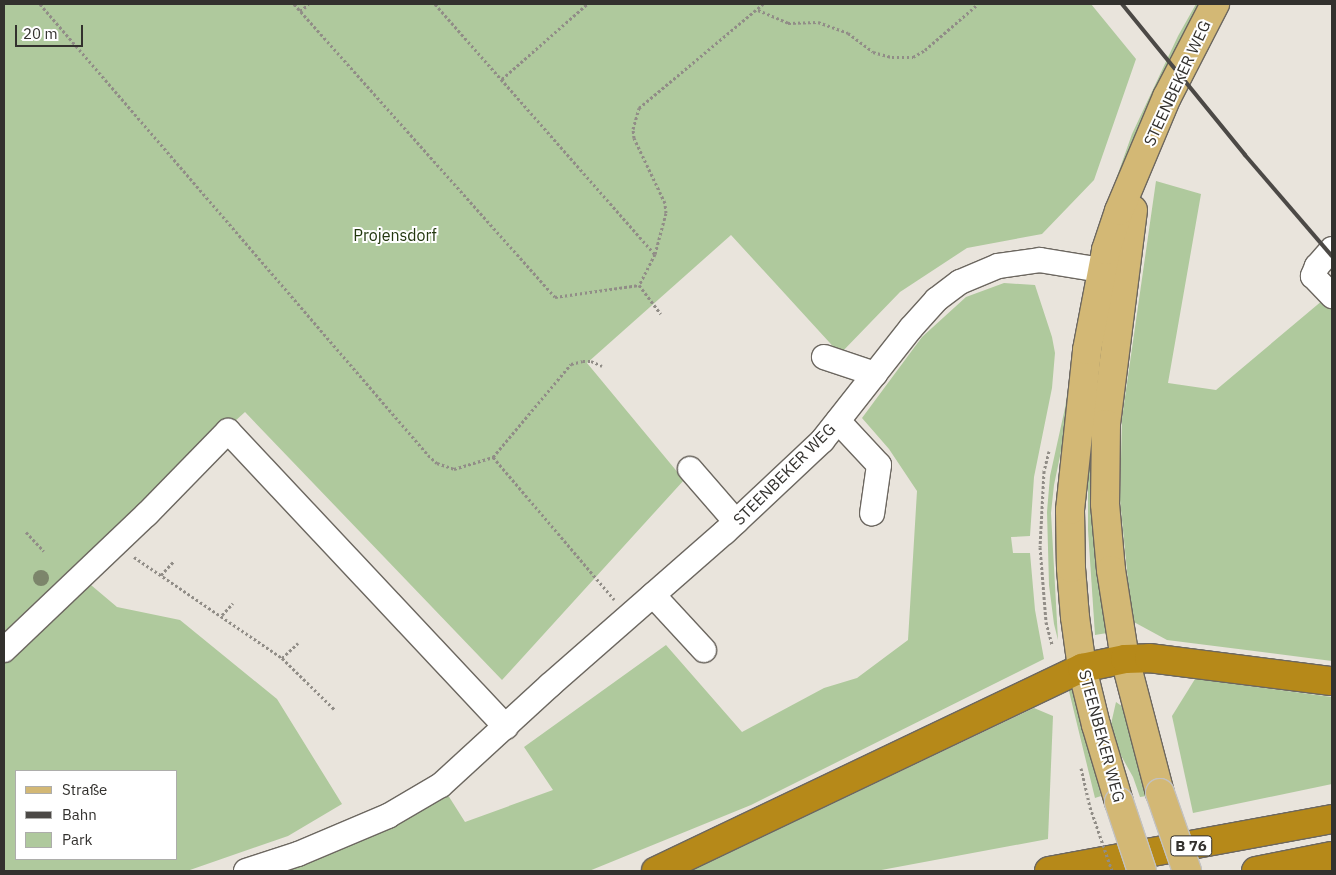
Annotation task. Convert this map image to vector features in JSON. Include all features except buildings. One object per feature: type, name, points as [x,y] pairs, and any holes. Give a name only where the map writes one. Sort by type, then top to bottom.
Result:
[{"type":"highway","points":[[656,871],[1082,668],[1125,659],[1163,660],[1332,681]]},
{"type":"highway","name":"B 76","points":[[1049,871],[1332,819]]},
{"type":"highway","points":[[1256,871],[1332,856]]},
{"type":"main road","name":"STEENBEKER WEG","points":[[1187,871],[1160,793],[1125,659],[1111,570],[1104,474],[1112,272],[1118,212],[1141,162],[1167,97],[1215,4]]},
{"type":"main road","name":"STEENBEKER WEG","points":[[1112,272],[1086,350],[1070,510],[1071,568],[1074,616],[1082,668],[1096,725],[1142,871]]},
{"type":"street","points":[[1330,250],[1317,266],[1313,276],[1332,296]]},
{"type":"street","name":"STEENBEKER WEG","points":[[246,871],[298,854],[388,816],[441,785],[550,685],[736,522],[822,441],[936,300],[960,282],[998,266],[1040,260],[1112,272]]},
{"type":"street","points":[[824,357],[875,374]]},
{"type":"street","points":[[838,421],[880,465],[872,514]]},
{"type":"street","points":[[4,650],[147,514],[228,431],[506,727]]},
{"type":"street","points":[[690,469],[736,522]]},
{"type":"street","points":[[653,595],[704,650]]},
{"type":"path","points":[[40,4],[436,463],[454,469],[493,457],[571,364],[591,361],[602,366]]},
{"type":"path","points":[[294,4],[555,297],[639,285]]},
{"type":"path","points":[[300,11],[309,4]]},
{"type":"path","points":[[435,4],[655,254]]},
{"type":"path","points":[[502,79],[587,4]]},
{"type":"path","points":[[639,285],[655,254],[666,214],[665,203],[634,138],[633,130],[639,108],[763,4]]},
{"type":"path","points":[[758,10],[788,22],[818,22],[848,33],[873,52],[892,57],[913,57],[925,50],[978,4]]},
{"type":"path","points":[[639,285],[661,314]]},
{"type":"path","points":[[493,457],[629,616]]},
{"type":"path","points":[[26,532],[44,551]]},
{"type":"path","points":[[114,544],[222,615],[282,658],[334,709]]},
{"type":"path","points":[[161,574],[173,562]]},
{"type":"path","points":[[222,615],[233,604]]},
{"type":"path","points":[[282,658],[298,642]]},
{"type":"path","points":[[1090,807],[1112,871]]},
{"type":"green space","name":"Projensdorf","points":[[4,4],[1091,4],[1136,59],[1094,180],[1042,234],[967,248],[900,292],[840,354],[731,235],[587,363],[684,480],[502,680],[245,412],[72,569],[117,607],[180,620],[277,699],[342,804],[288,836],[187,871],[4,871]]},
{"type":"green space","points":[[1196,4],[1201,4],[1160,83],[1109,199],[1132,134],[1178,36]]},
{"type":"green space","points":[[1156,181],[1201,194],[1168,383],[1216,390],[1323,300],[1332,308],[1332,661],[1167,640],[1132,621],[1120,500],[1122,418]]},
{"type":"green space","points":[[1004,283],[1035,285],[1052,337],[1055,353],[1052,388],[1034,477],[1030,536],[1011,537],[1013,553],[1030,553],[1035,610],[1044,659],[751,805],[589,871],[265,871],[446,792],[465,822],[553,790],[524,747],[666,645],[742,732],[824,688],[857,678],[908,640],[917,491],[889,449],[862,418],[922,337],[966,297]]},
{"type":"green space","points":[[1102,306],[1113,632],[1095,635],[1088,530],[1088,458]]},
{"type":"green space","points":[[1080,307],[1084,307],[1051,513],[1058,640],[1049,585],[1047,512],[1050,476],[1065,408]]},
{"type":"green space","points":[[1195,679],[1332,697],[1332,784],[1193,813],[1172,716]]},
{"type":"green space","points":[[1078,686],[1101,796],[1095,798],[1068,687]]},
{"type":"green space","points":[[1116,702],[1123,707],[1147,796],[1140,797],[1133,777],[1114,743],[1111,724]]},
{"type":"green space","points":[[1034,708],[1053,716],[1048,839],[876,871],[690,871]]},
{"type":"railway","points":[[1122,4],[1245,155],[1332,256]]}]
